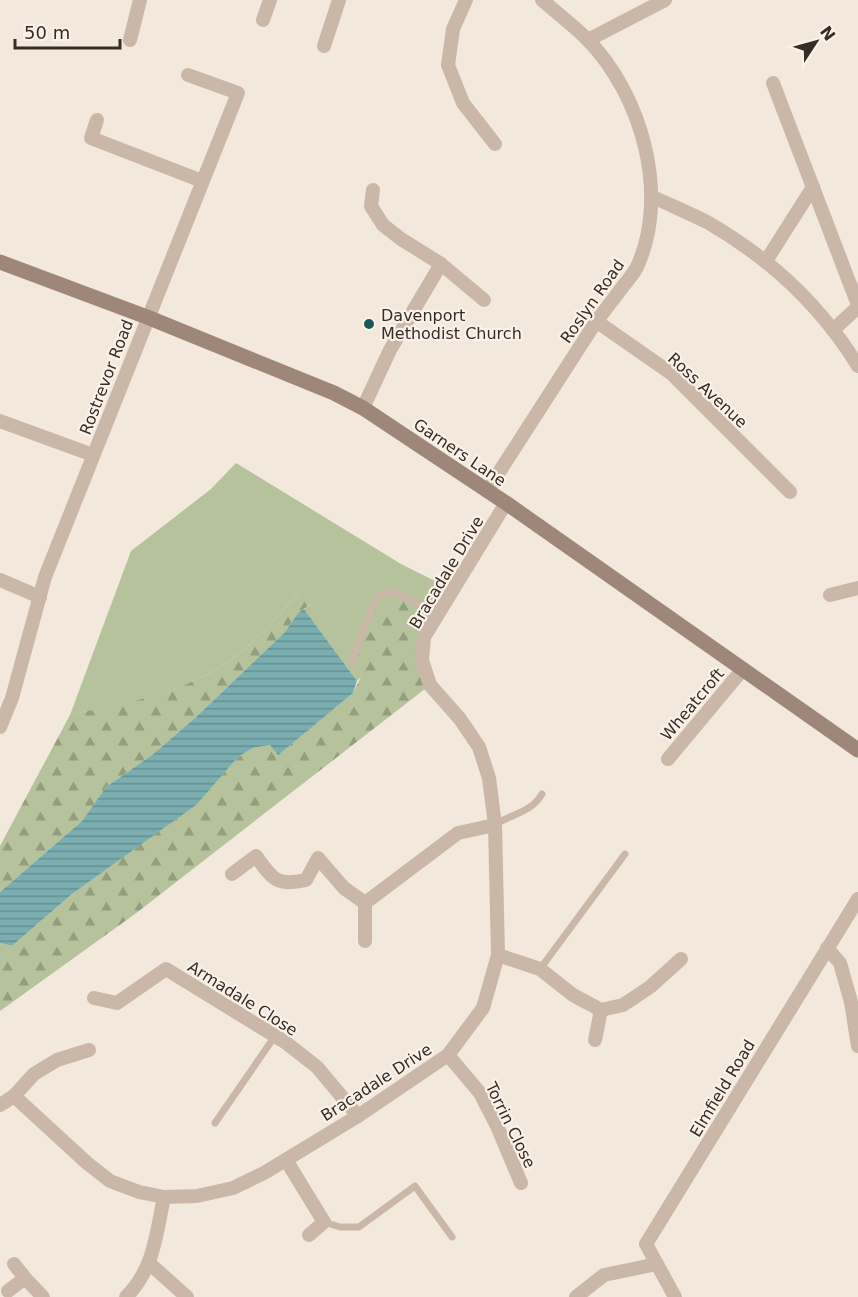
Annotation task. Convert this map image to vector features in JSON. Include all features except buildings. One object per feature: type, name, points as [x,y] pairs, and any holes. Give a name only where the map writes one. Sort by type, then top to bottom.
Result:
[{"type":"street","points":[[130,40],[140,0]]},
{"type":"street","points":[[263,20],[270,0]]},
{"type":"street","points":[[324,46],[339,0]]},
{"type":"street","points":[[466,0],[453,29],[448,65],[463,103],[495,144]]},
{"type":"street","name":"Roslyn Road","points":[[487,491],[596,321],[636,269],[649,233],[652,197],[645,143],[629,103],[612,70],[588,40],[542,0]]},
{"type":"street","points":[[588,40],[664,0]]},
{"type":"street","name":"Rostrevor Road","points":[[0,727],[12,698],[45,577],[238,93],[188,75]]},
{"type":"street","points":[[773,83],[858,306],[833,330]]},
{"type":"street","points":[[97,120],[88,145],[202,181]]},
{"type":"street","points":[[766,261],[813,187]]},
{"type":"street","points":[[373,190],[371,206],[383,225],[441,264],[484,300]]},
{"type":"street","points":[[652,197],[706,222],[766,261],[806,299],[833,330],[858,366]]},
{"type":"street","name":"Garners Lane","points":[[0,262],[147,317],[334,393],[363,408],[506,503],[858,750]]},
{"type":"street","points":[[363,408],[390,350],[441,264]]},
{"type":"street","name":"Ross Avenue","points":[[596,321],[672,374],[790,492]]},
{"type":"street","points":[[0,421],[93,455]]},
{"type":"street","name":"Bracadale Drive","points":[[14,1096],[110,1181],[138,1192],[164,1197],[197,1196],[233,1188],[264,1173],[358,1116],[448,1055],[483,1008],[498,955],[495,825],[489,778],[479,747],[460,719],[430,685],[422,660],[423,637],[506,503]]},
{"type":"street","points":[[0,580],[40,597]]},
{"type":"street","points":[[830,595],[858,588]]},
{"type":"street","name":"Wheatcroft","points":[[668,759],[743,669]]},
{"type":"street","points":[[365,903],[458,833],[495,825]]},
{"type":"street","points":[[232,874],[256,856],[271,877],[288,884],[306,880],[318,858],[344,888],[365,903]]},
{"type":"street","name":"Elmfield Road","points":[[675,1297],[646,1244],[858,899]]},
{"type":"street","points":[[365,903],[365,941]]},
{"type":"street","points":[[827,948],[840,963],[851,1002],[858,1046]]},
{"type":"street","points":[[498,955],[540,969],[573,995],[601,1010],[623,1005],[650,987],[681,959]]},
{"type":"street","name":"Armadale Close","points":[[94,998],[117,1003],[166,969],[274,1036],[317,1067],[358,1116]]},
{"type":"street","points":[[595,1040],[601,1010]]},
{"type":"street","points":[[0,1105],[14,1096],[34,1074],[57,1060],[90,1050]]},
{"type":"street","name":"Torrin Close","points":[[448,1055],[480,1093],[521,1183]]},
{"type":"street","points":[[286,1160],[324,1222],[309,1235]]},
{"type":"street","points":[[126,1297],[138,1286],[150,1264],[164,1197]]},
{"type":"street","points":[[14,1264],[43,1297]]},
{"type":"street","points":[[150,1264],[187,1297]]},
{"type":"street","points":[[576,1297],[604,1275],[657,1264]]},
{"type":"street","points":[[8,1291],[25,1278]]},
{"type":"lane","points":[[352,661],[375,600],[384,592],[397,593],[437,615]]},
{"type":"lane","points":[[495,825],[503,819],[521,813],[536,803],[542,794]]},
{"type":"lane","points":[[540,969],[625,854]]},
{"type":"lane","points":[[215,1123],[274,1036]]},
{"type":"lane","points":[[324,1222],[340,1227],[358,1227],[415,1186],[452,1237]]},
{"type":"green space","points":[[236,463],[401,564],[445,586],[429,611],[357,681],[304,609],[311,604],[298,593],[235,657],[210,673],[159,694],[70,715],[131,551],[211,489]]},
{"type":"green space","points":[[388,591],[437,615],[423,637],[430,685],[135,914],[0,1011],[0,943],[12,946],[72,894],[195,805],[238,757],[253,748],[270,745],[278,754],[353,693],[362,675],[352,661],[377,596]]},
{"type":"green space","points":[[298,593],[309,599],[311,604],[298,613],[285,632],[196,717],[152,755],[106,787],[82,821],[0,892],[0,846],[70,715],[159,694],[210,673],[246,647]]},
{"type":"water","points":[[304,609],[357,681],[353,693],[278,755],[270,745],[253,748],[238,757],[196,805],[72,894],[12,946],[0,943],[0,892],[82,821],[106,787],[152,755],[196,717],[285,632],[298,613]]},
{"type":"place","name":"Davenport Methodist Church","points":[[369,324]]}]
